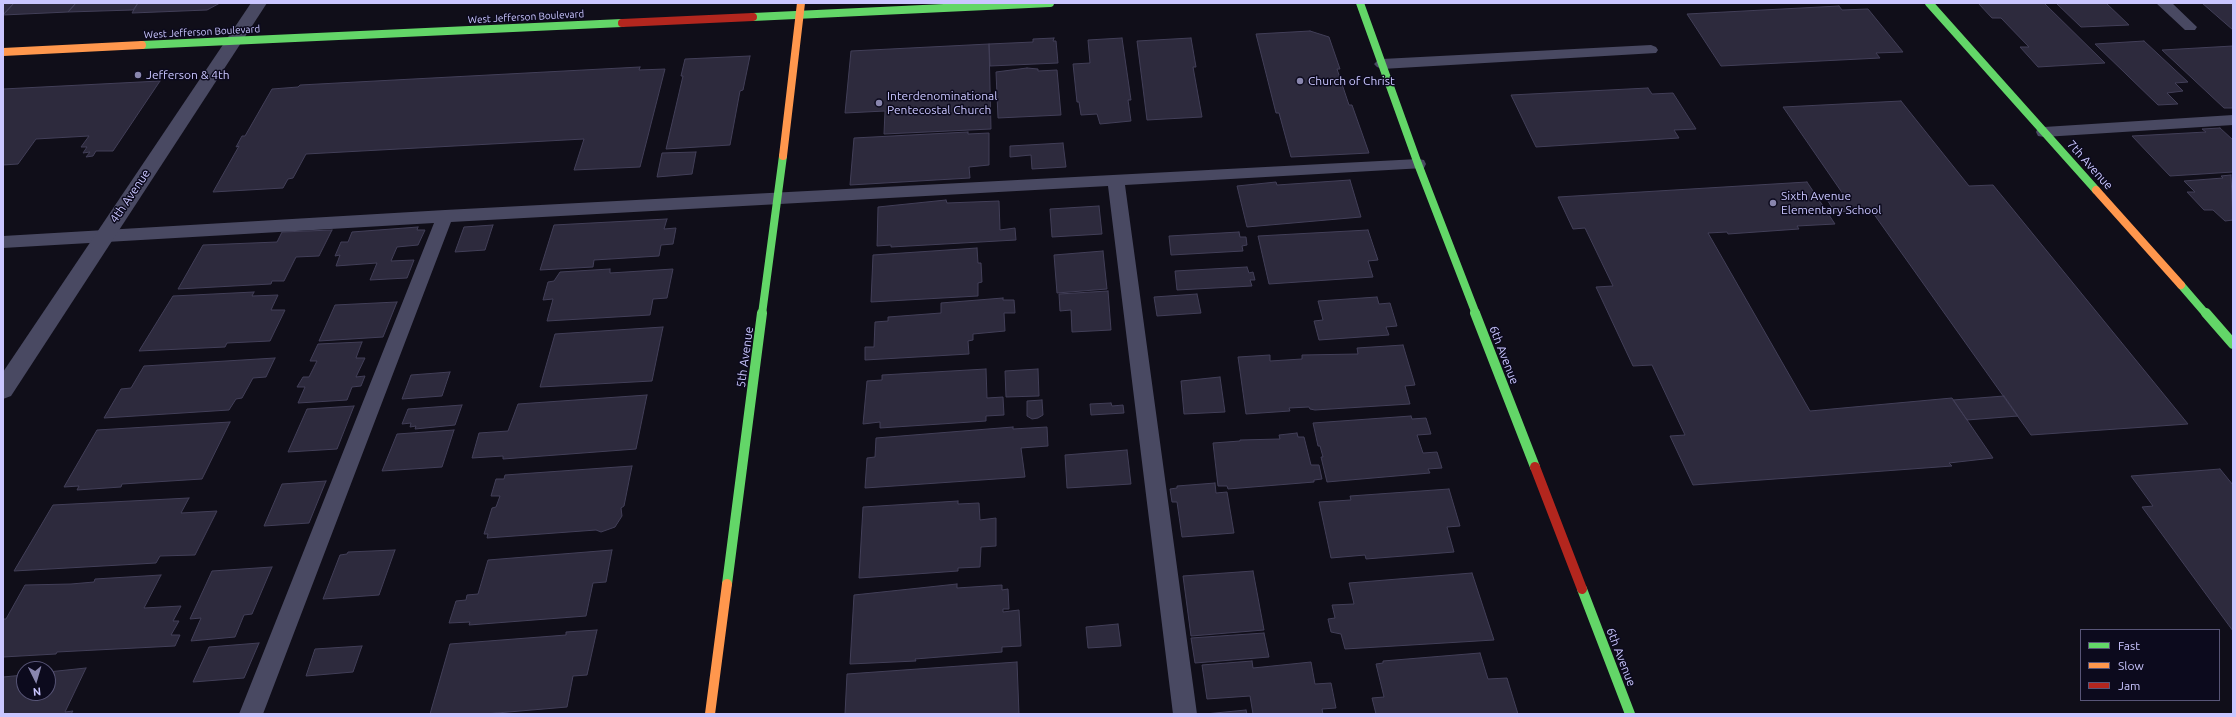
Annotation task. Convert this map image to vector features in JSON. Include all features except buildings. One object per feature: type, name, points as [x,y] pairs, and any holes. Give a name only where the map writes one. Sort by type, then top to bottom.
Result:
[{"type":"street","name":"4th Avenue","points":[[3,390],[102,237],[259,3]]},
{"type":"street","name":"5th Avenue","points":[[710,714],[778,198],[801,3]]},
{"type":"street","name":"West Jefferson Boulevard","points":[[3,52],[1050,3]]},
{"type":"street","name":"6th Avenue","points":[[1360,3],[1418,164],[1630,714]]},
{"type":"street","name":"7th Avenue","points":[[1929,3],[2233,344]]},
{"type":"lane","points":[[2163,3],[2190,27]]},
{"type":"lane","points":[[1382,64],[1651,50]]},
{"type":"lane","points":[[2044,132],[2233,120]]},
{"type":"lane","points":[[3,242],[445,216],[1418,164]]},
{"type":"lane","points":[[1116,180],[1185,714]]},
{"type":"lane","points":[[251,714],[445,216]]},
{"type":"traffic: fast","points":[[753,17],[1050,3]]},
{"type":"traffic: fast","points":[[1360,3],[1418,164],[1535,467]]},
{"type":"traffic: fast","points":[[1929,3],[2096,190]]},
{"type":"traffic: fast","points":[[142,45],[622,23]]},
{"type":"traffic: fast","points":[[727,584],[783,156]]},
{"type":"traffic: fast","points":[[2181,285],[2233,344]]},
{"type":"traffic: fast","points":[[1582,589],[1630,714]]},
{"type":"traffic: slow","points":[[783,156],[801,3]]},
{"type":"traffic: slow","points":[[3,52],[142,45]]},
{"type":"traffic: slow","points":[[2096,190],[2181,285]]},
{"type":"traffic: slow","points":[[710,714],[727,584]]},
{"type":"traffic: jam","points":[[622,23],[753,17]]},
{"type":"traffic: jam","points":[[1535,467],[1582,589]]},
{"type":"place","name":"Jefferson & 4th","points":[[138,75]]},
{"type":"place","name":"Church of Christ","points":[[1300,81]]},
{"type":"place","name":"Interdenominational Pentecostal Church","points":[[879,103]]},
{"type":"place","name":"Sixth Avenue Elementary School","points":[[1773,203]]}]
